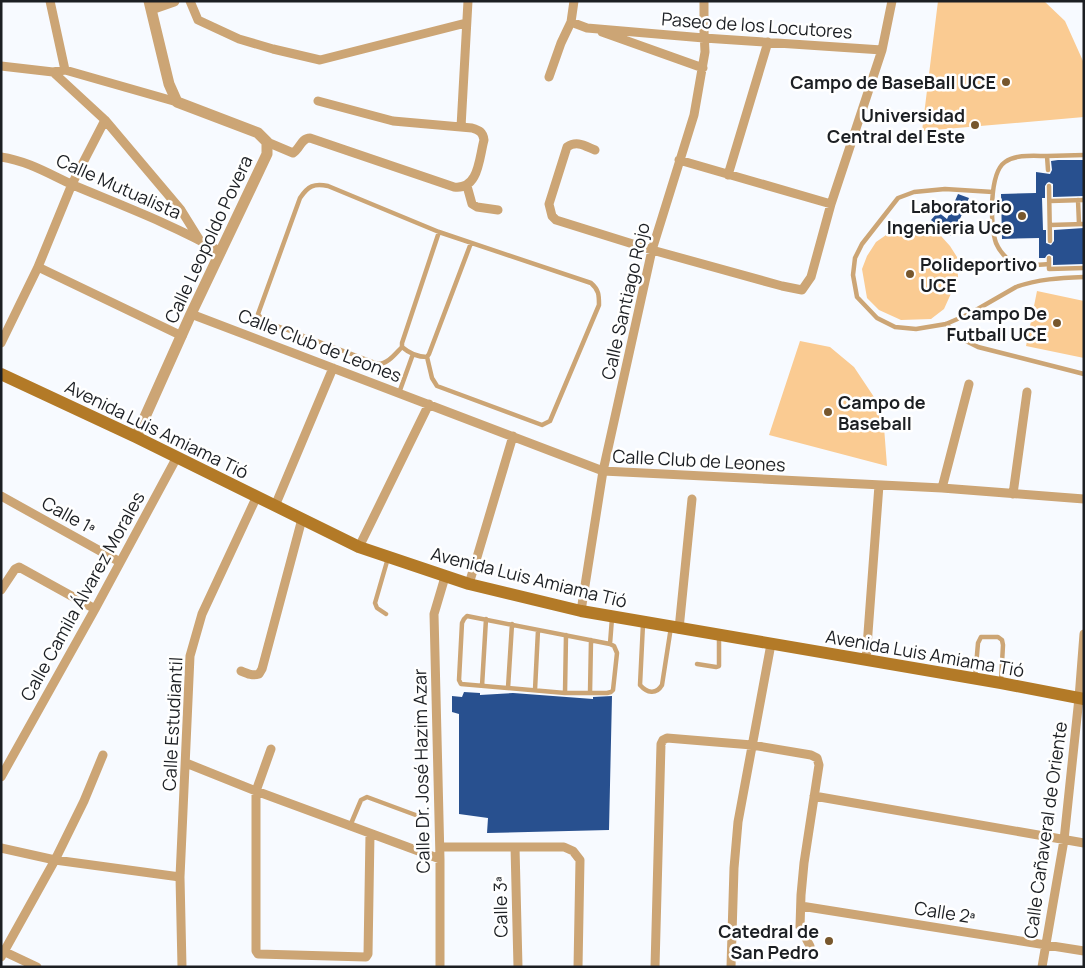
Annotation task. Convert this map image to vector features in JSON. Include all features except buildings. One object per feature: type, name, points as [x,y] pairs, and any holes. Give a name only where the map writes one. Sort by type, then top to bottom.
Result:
[{"type":"main road","name":"Avenida Luis Amiama Tió","points":[[1,374],[136,437],[359,547],[469,584],[612,617],[1001,683],[1081,699]]},
{"type":"street","points":[[1,66],[53,72],[65,70],[50,1]]},
{"type":"street","points":[[174,1],[150,5],[169,84],[177,102]]},
{"type":"street","points":[[190,1],[198,20],[239,39],[320,60],[466,23]]},
{"type":"street","points":[[461,127],[468,1]]},
{"type":"street","points":[[549,77],[571,22],[574,1]]},
{"type":"street","name":"Calle Santiago Rojo","points":[[581,611],[603,471],[652,250],[694,115],[705,52],[704,1]]},
{"type":"street","points":[[596,150],[578,143],[567,147],[549,204],[552,216],[556,220],[652,250],[802,290],[811,277],[831,204],[882,50],[892,1]]},
{"type":"street","name":"Paseo de los Locutores","points":[[571,22],[588,28],[882,50]]},
{"type":"street","points":[[588,28],[703,68]]},
{"type":"street","points":[[728,175],[768,42]]},
{"type":"street","name":"Calle Leopoldo Povera","points":[[65,70],[177,102],[258,133],[267,142],[267,154],[136,437]]},
{"type":"street","points":[[53,72],[105,120],[181,210],[200,240]]},
{"type":"street","points":[[267,142],[293,153],[296,152],[304,140],[310,138],[454,187],[462,188],[467,186],[474,178],[484,136],[478,130],[393,121],[318,100]]},
{"type":"street","points":[[1,343],[38,268],[72,184],[105,120]]},
{"type":"street","name":"Calle Mutualista","points":[[1,157],[31,164],[72,184],[145,214],[221,252]]},
{"type":"street","points":[[679,160],[831,204]]},
{"type":"street","points":[[467,186],[472,204],[477,207],[498,210]]},
{"type":"street","points":[[38,268],[182,336]]},
{"type":"street","name":"Calle Club de Leones","points":[[192,314],[603,471],[942,488],[1084,499]]},
{"type":"street","points":[[276,506],[333,368]]},
{"type":"street","points":[[942,488],[969,384]]},
{"type":"street","points":[[1013,494],[1027,392]]},
{"type":"street","points":[[359,547],[429,404]]},
{"type":"street","points":[[469,584],[513,436]]},
{"type":"street","name":"Calle Camila Álvarez Morales","points":[[1,776],[95,609],[177,457]]},
{"type":"street","points":[[866,660],[879,485]]},
{"type":"street","name":"Calle 1ª","points":[[1,496],[120,562]]},
{"type":"street","name":"Calle Estudiantil","points":[[182,967],[180,876],[190,656],[202,614],[257,496]]},
{"type":"street","points":[[675,628],[692,499]]},
{"type":"street","points":[[241,672],[253,676],[259,674],[262,669],[302,519]]},
{"type":"street","points":[[1,590],[15,568],[19,567],[95,609]]},
{"type":"street","name":"Calle Dr. José Hazim Azar","points":[[440,967],[440,847],[434,614],[445,576]]},
{"type":"street","points":[[1081,699],[1084,634]]},
{"type":"street","points":[[731,967],[734,868],[738,822],[772,644]]},
{"type":"street","name":"Calle Cañaveral de Oriente","points":[[1042,967],[1064,840],[1081,699]]},
{"type":"street","points":[[655,967],[661,743],[668,738],[752,745],[811,755],[817,758],[820,765],[804,863],[800,927],[810,946]]},
{"type":"street","points":[[271,748],[256,791],[256,951],[259,954],[367,956],[370,834]]},
{"type":"street","points":[[37,967],[2,953],[55,860],[104,755]]},
{"type":"street","points":[[186,763],[440,859]]},
{"type":"street","points":[[814,796],[1084,843]]},
{"type":"street","points":[[440,847],[564,847],[573,851],[580,860],[578,967]]},
{"type":"street","name":"Calle 3ª","points":[[515,847],[518,967]]},
{"type":"street","points":[[1,848],[55,860],[180,876]]},
{"type":"street","name":"Calle 2ª","points":[[801,906],[1084,951]]},
{"type":"lane","points":[[1049,264],[1021,265],[1010,260],[997,245],[994,235],[993,192],[998,170],[1005,161],[1015,157],[1084,155]]},
{"type":"lane","points":[[1046,156],[1048,170]]},
{"type":"lane","points":[[439,232],[402,347],[383,364],[378,364],[269,323],[258,314],[258,309],[300,198],[305,190],[318,184],[328,186],[439,232],[591,283],[597,288],[599,305],[550,421],[546,425],[542,426],[445,390],[437,386],[432,378],[427,357],[471,243]]},
{"type":"lane","points":[[1049,186],[1050,241]]},
{"type":"lane","points":[[993,192],[945,189],[914,192],[898,198],[862,244],[855,258],[853,275],[857,297],[877,318],[895,327],[916,329],[946,324],[969,314],[1016,287],[1036,280],[1084,277]]},
{"type":"lane","points":[[1050,201],[1081,200],[1081,224],[1050,225]]},
{"type":"lane","points":[[1049,258],[1049,269],[1084,268]]},
{"type":"lane","points":[[946,324],[964,340],[978,347],[1084,374]]},
{"type":"lane","points":[[402,347],[413,354],[427,357]]},
{"type":"lane","points":[[399,393],[413,354]]},
{"type":"lane","points":[[386,614],[377,608],[375,603],[388,557]]},
{"type":"lane","points":[[467,616],[610,644],[616,649],[617,653],[614,686],[611,692],[565,693],[464,685],[460,682],[462,623],[467,616]]},
{"type":"lane","points":[[610,644],[612,617]]},
{"type":"lane","points":[[482,686],[486,619]]},
{"type":"lane","points":[[643,622],[640,685],[645,690],[653,692],[659,690],[662,685],[675,628]]},
{"type":"lane","points":[[508,688],[512,624]]},
{"type":"lane","points":[[535,690],[538,630]]},
{"type":"lane","points":[[565,693],[566,635]]},
{"type":"lane","points":[[697,664],[719,666],[719,635]]},
{"type":"lane","points":[[975,680],[978,643],[981,638],[998,637],[1002,640],[1003,645],[1001,683]]},
{"type":"lane","points":[[590,693],[591,640]]},
{"type":"lane","points":[[350,826],[362,800],[367,797],[421,817]]},
{"type":"shaded area","name":"Campo de BaseBall UCE","points":[[938,1],[1044,1],[1065,21],[1083,61],[1084,117],[922,131]]},
{"type":"shaded area","name":"Polideportivo UCE","points":[[904,226],[925,229],[941,236],[957,257],[958,278],[944,309],[931,319],[901,320],[879,310],[867,298],[862,269],[867,256],[876,242]]},
{"type":"shaded area","name":"Campo De Futball UCE","points":[[1037,291],[1084,301],[1084,358],[1026,346]]},
{"type":"shaded area","name":"Campo de Baseball","points":[[800,341],[830,347],[854,367],[874,397],[884,427],[887,466],[769,435]]},
{"type":"place","name":"Campo de BaseBall UCE","points":[[1006,82]]},
{"type":"place","name":"Universidad Central del Este","points":[[975,125]]},
{"type":"place","name":"Laboratorio Ingenieria Uce","points":[[1022,216]]},
{"type":"place","name":"Polideportivo UCE","points":[[910,274]]},
{"type":"place","name":"Campo De Futball UCE","points":[[1057,323]]},
{"type":"place","name":"Campo de Baseball","points":[[828,412]]},
{"type":"place","name":"Catedral de San Pedro","points":[[829,941]]}]
